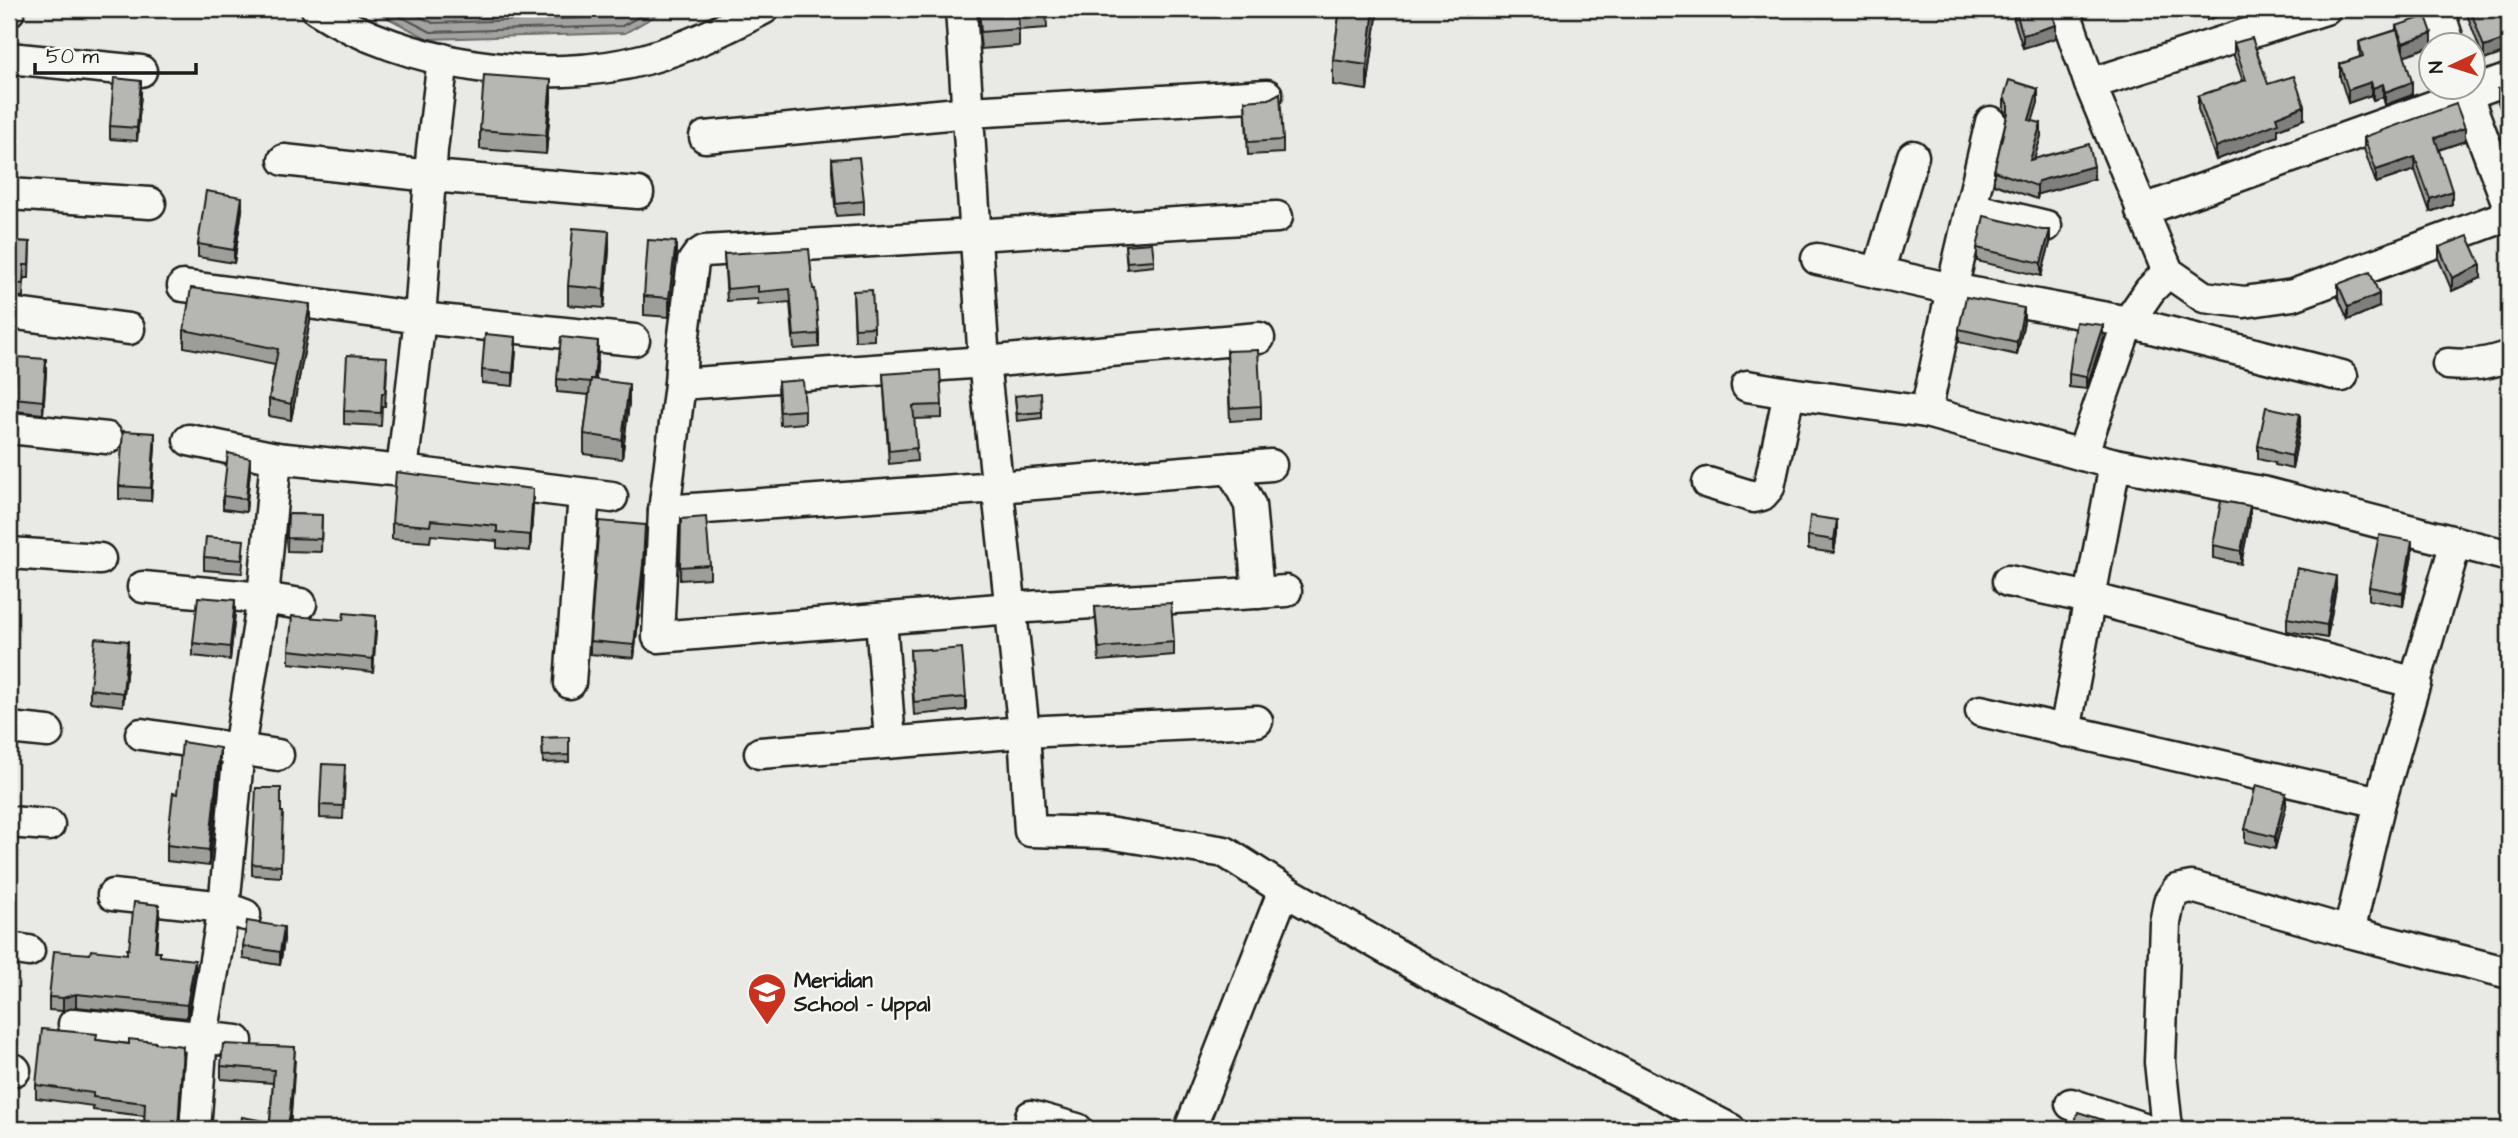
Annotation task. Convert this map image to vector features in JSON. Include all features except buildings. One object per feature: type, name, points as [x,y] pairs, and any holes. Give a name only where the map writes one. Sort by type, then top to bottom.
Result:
[{"type":"street","points":[[317,9],[388,44],[443,59],[512,70],[572,71],[645,59],[713,35],[763,9]]},
{"type":"street","points":[[961,9],[984,362],[1024,732],[1030,831],[1108,833],[1225,852],[1283,890],[1448,984],[1730,1129]]},
{"type":"street","points":[[2064,9],[2090,84],[2168,272],[2204,297],[2244,302],[2293,295],[2509,215]]},
{"type":"street","points":[[2090,84],[2325,9]]},
{"type":"street","points":[[2438,9],[2445,32]]},
{"type":"street","points":[[9,58],[141,71]]},
{"type":"street","points":[[402,471],[420,318],[443,59]]},
{"type":"street","points":[[2486,85],[2509,79]]},
{"type":"street","points":[[705,137],[969,112],[1267,95]]},
{"type":"street","points":[[2141,211],[2435,102]]},
{"type":"street","points":[[2469,102],[2509,207]]},
{"type":"street","points":[[1926,412],[1991,122]]},
{"type":"street","points":[[1878,273],[1913,156]]},
{"type":"street","points":[[284,160],[431,176],[638,193]]},
{"type":"street","points":[[9,194],[150,202]]},
{"type":"street","points":[[1971,208],[2046,226]]},
{"type":"street","points":[[1231,468],[1250,505],[1272,592],[1011,608],[658,636],[664,510],[693,262],[698,255],[704,251],[1277,217]]},
{"type":"street","points":[[1817,259],[1952,289],[2128,322],[2342,376]]},
{"type":"street","points":[[2081,456],[2128,322],[2150,290],[2168,272]]},
{"type":"street","points":[[183,286],[420,318],[634,340]]},
{"type":"street","points":[[9,313],[129,329]]},
{"type":"street","points":[[680,384],[984,362],[1259,338]]},
{"type":"street","points":[[2448,364],[2469,366],[2490,363],[2509,356]]},
{"type":"street","points":[[1747,386],[1926,412],[2081,456],[2266,493],[2509,556]]},
{"type":"street","points":[[1708,483],[1754,497],[1762,495],[1769,487],[1789,393]]},
{"type":"street","points":[[9,428],[107,438]]},
{"type":"street","points":[[189,440],[276,458],[598,495],[570,683]]},
{"type":"street","points":[[195,1129],[202,1036],[234,911],[239,749],[263,598],[276,458]]},
{"type":"street","points":[[2065,731],[2115,464]]},
{"type":"street","points":[[664,510],[1271,465]]},
{"type":"street","points":[[2349,932],[2380,802],[2456,542]]},
{"type":"street","points":[[9,553],[100,559]]},
{"type":"street","points":[[2008,581],[2090,598],[2416,683]]},
{"type":"street","points":[[144,587],[301,604]]},
{"type":"street","points":[[881,619],[890,742]]},
{"type":"street","points":[[1981,711],[2380,802]]},
{"type":"street","points":[[760,752],[1024,732],[1257,721]]},
{"type":"street","points":[[9,729],[48,733]]},
{"type":"street","points":[[141,734],[278,755]]},
{"type":"street","points":[[9,822],[49,825]]},
{"type":"street","points":[[2167,1129],[2160,1062],[2165,923],[2169,902],[2178,890],[2192,887],[2349,932],[2509,973]]},
{"type":"street","points":[[1190,1129],[1283,890]]},
{"type":"street","points":[[113,895],[234,911]]},
{"type":"street","points":[[74,1024],[237,1041]]},
{"type":"street","points":[[2071,1104],[2146,1129]]},
{"type":"street","points":[[1031,1116],[1077,1129]]},
{"type":"water","points":[[371,9],[667,9],[625,33],[428,39]]},
{"type":"place","name":"Meridian School - Uppal","points":[[767,1026]]}]
